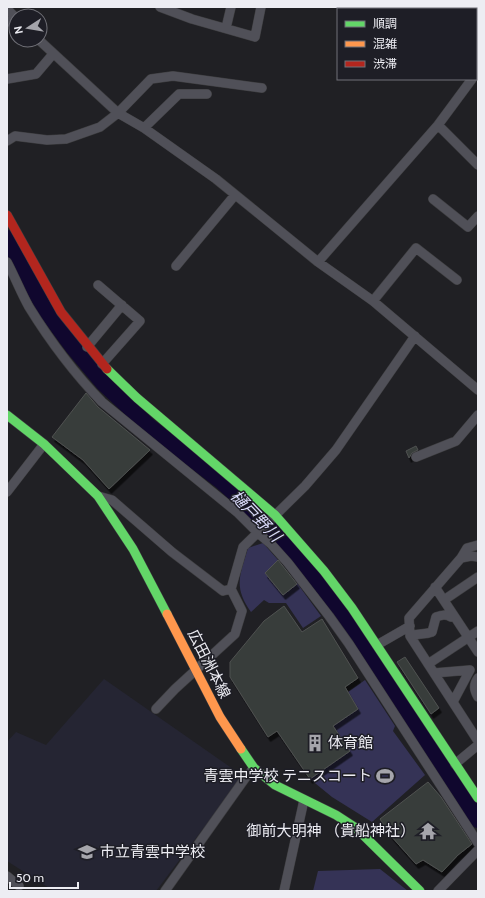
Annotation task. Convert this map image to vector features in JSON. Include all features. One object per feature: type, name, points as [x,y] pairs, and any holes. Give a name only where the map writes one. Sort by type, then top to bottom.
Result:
[{"type":"street","points":[[160,7],[192,19],[255,37],[261,7]]},
{"type":"street","points":[[226,28],[231,7]]},
{"type":"street","points":[[47,48],[118,113],[144,128],[216,179],[318,262],[373,301],[478,390]]},
{"type":"street","points":[[7,79],[36,74],[53,54]]},
{"type":"street","points":[[7,141],[15,136],[47,140],[66,138],[100,127],[118,113],[151,79],[173,76],[262,88]]},
{"type":"street","points":[[318,262],[438,125],[471,80]]},
{"type":"street","points":[[144,128],[179,94],[207,94]]},
{"type":"street","points":[[438,125],[478,165]]},
{"type":"street","points":[[176,266],[235,195]]},
{"type":"street","points":[[433,199],[468,227],[478,216]]},
{"type":"street","points":[[7,215],[61,312],[87,347],[102,364],[137,398],[250,492],[275,515],[302,544],[332,581],[377,645],[478,798]]},
{"type":"street","points":[[373,301],[416,248],[457,280]]},
{"type":"street","points":[[7,262],[28,305],[62,356],[82,382],[102,402],[139,434],[238,513],[271,544],[288,563],[349,644],[478,843]]},
{"type":"street","points":[[98,285],[140,321],[102,364]]},
{"type":"street","points":[[87,347],[122,305]]},
{"type":"street","points":[[156,709],[196,669],[235,634],[242,611],[231,589],[243,547],[305,486],[336,450],[415,336]]},
{"type":"street","name":"広田洲本線","points":[[7,415],[44,444],[98,496],[133,549],[220,717],[254,768],[275,785],[336,815],[356,828],[420,891]]},
{"type":"street","points":[[416,457],[456,442],[478,415]]},
{"type":"street","points":[[7,492],[44,444]]},
{"type":"street","points":[[98,496],[112,500],[172,552],[223,591],[231,589]]},
{"type":"street","points":[[477,736],[410,636],[409,618],[461,558],[467,548],[478,544]]},
{"type":"street","points":[[461,558],[472,556],[478,557]]},
{"type":"street","points":[[444,600],[478,577]]},
{"type":"street","points":[[435,587],[478,652]]},
{"type":"street","points":[[410,636],[417,633],[427,634],[432,632],[436,617],[442,615],[451,617],[454,616]]},
{"type":"street","points":[[377,645],[410,626]]},
{"type":"street","points":[[428,664],[478,631]]},
{"type":"street","points":[[434,673],[470,670],[453,702]]},
{"type":"street","points":[[478,678],[474,684],[474,690],[478,697]]},
{"type":"street","points":[[455,764],[478,745]]},
{"type":"street","points":[[165,891],[246,776],[254,768]]},
{"type":"street","points":[[284,891],[304,800]]},
{"type":"street","points":[[438,891],[478,850]]},
{"type":"street","points":[[7,876],[19,886]]},
{"type":"shaded area","points":[[263,543],[278,560],[265,573],[283,594],[297,583],[321,616],[303,628],[286,603],[269,603],[264,600],[251,612],[245,603],[240,588],[240,581],[248,548]]},
{"type":"shaded area","points":[[104,679],[243,776],[156,891],[54,891],[7,861],[7,742],[16,732],[46,745]]},
{"type":"shaded area","points":[[365,680],[395,726],[393,731],[425,775],[372,822],[332,797],[310,779],[350,751],[333,725],[358,709],[348,692]]},
{"type":"shaded area","points":[[380,869],[408,891],[313,891],[318,871]]},
{"type":"building","points":[[86,393],[98,407],[150,450],[109,489],[83,460],[52,437]]},
{"type":"building","points":[[416,446],[418,450],[412,453],[409,458],[406,451]]},
{"type":"building","points":[[278,560],[297,584],[283,595],[265,573]]},
{"type":"building","points":[[284,606],[302,632],[322,619],[358,678],[345,687],[358,709],[333,726],[350,751],[310,779],[277,731],[268,737],[230,677],[230,662],[264,621]]},
{"type":"building","points":[[405,657],[439,708],[431,714],[397,662]]},
{"type":"building","name":"御前大明神 （貴船神社）","points":[[428,782],[441,797],[472,844],[458,855],[442,872],[423,860],[416,864],[391,836],[380,819]]},
{"type":"waterway","name":"樋戸野川","points":[[7,238],[44,308],[72,346],[104,384],[151,428],[221,481],[253,510],[316,580],[371,657],[478,820]]},
{"type":"traffic: fast","points":[[107,369],[137,398],[275,515],[324,571],[352,608],[478,798]]},
{"type":"traffic: fast","points":[[7,415],[44,444],[98,496],[133,549],[167,614]]},
{"type":"traffic: fast","points":[[241,749],[254,768],[275,785],[336,815],[356,828],[420,891]]},
{"type":"traffic: slow","points":[[167,614],[220,717],[241,749]]},
{"type":"traffic: jam","points":[[7,215],[61,312],[107,369]]},
{"type":"place","name":"体育館","points":[[315,743]]},
{"type":"place","name":"青雲中学校 テニスコート","points":[[385,776]]},
{"type":"place","name":"御前大明神 （貴船神社）","points":[[428,831]]},
{"type":"place","name":"市立青雲中学校","points":[[87,852]]}]
